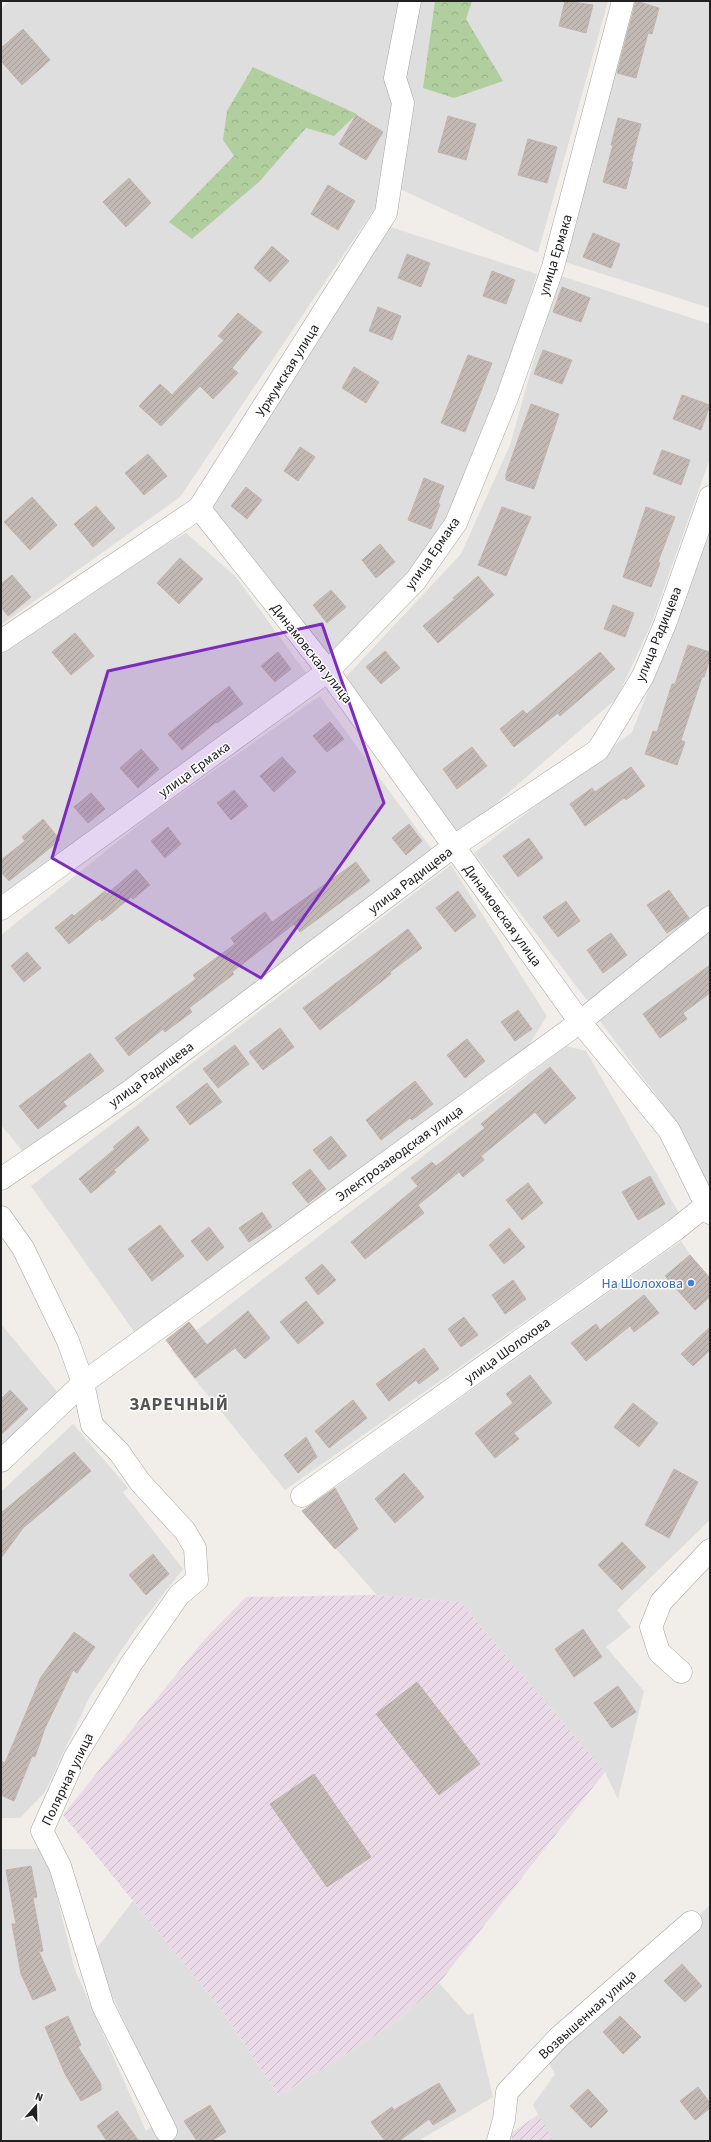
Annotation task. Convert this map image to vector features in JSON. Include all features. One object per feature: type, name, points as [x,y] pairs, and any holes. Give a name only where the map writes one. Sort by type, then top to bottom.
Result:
[{"type":"street","name":"Уржумская улица","points":[[1,641],[199,508],[386,213],[403,103],[395,78],[410,1]]},
{"type":"street","name":"улица Ермака","points":[[1,909],[328,671],[416,580],[456,523],[507,398],[553,267],[623,1]]},
{"type":"street","name":"улица Радищева","points":[[1,1179],[130,1091],[454,846],[598,750],[643,676],[665,624],[710,497]]},
{"type":"street","name":"Динамовская улица","points":[[199,508],[328,671],[580,1022],[669,1130],[708,1207]]},
{"type":"street","name":"Электрозаводская улица","points":[[1,1461],[83,1384],[580,1022],[710,918]]},
{"type":"street","name":"улица Шолохова","points":[[302,1496],[708,1207]]},
{"type":"street","points":[[1,1217],[23,1248],[49,1300],[68,1341],[83,1384]]},
{"type":"street","name":"Полярная улица","points":[[83,1384],[92,1424],[119,1452],[140,1482],[185,1531],[194,1548],[197,1580],[180,1595],[131,1664],[75,1757],[42,1831],[60,1866],[103,2006],[166,2132]]},
{"type":"street","points":[[681,1672],[659,1652],[650,1627],[661,1602],[710,1550]]},
{"type":"street","name":"Возвышенная улица","points":[[498,2141],[504,2119],[507,2092],[559,2037],[691,1922]]},
{"type":"highlighted area","points":[[322,624],[384,803],[261,978],[52,858],[108,671]]},
{"type":"shaded area","points":[[9,1],[608,1],[538,253],[385,182],[377,205],[180,497],[1,625],[1,9]]},
{"type":"shaded area","points":[[632,1],[710,1],[710,308],[565,262]]},
{"type":"shaded area","points":[[390,227],[537,274],[477,463],[454,520],[332,661],[211,509]]},
{"type":"shaded area","points":[[558,275],[710,324],[710,458],[652,622],[617,698],[460,835],[344,679],[461,554],[510,445]]},
{"type":"shaded area","points":[[186,533],[236,577],[309,677],[1,904],[1,649],[108,577]]},
{"type":"shaded area","points":[[710,533],[710,909],[590,1004],[474,853],[632,732]]},
{"type":"shaded area","points":[[320,696],[433,851],[26,1155],[1,1125],[1,935],[152,814]]},
{"type":"shaded area","points":[[451,865],[547,1016],[524,1053],[138,1337],[31,1186]]},
{"type":"shaded area","points":[[710,930],[710,1191],[659,1099],[600,1021]]},
{"type":"shaded area","points":[[566,1046],[586,1051],[679,1213],[285,1490],[171,1350]]},
{"type":"shaded area","points":[[681,1241],[710,1284],[710,1520],[617,1610],[631,1627],[606,1647],[644,1691],[618,1799],[605,1772],[460,1602],[377,1595],[302,1511]]},
{"type":"shaded area","points":[[1,1324],[59,1394],[1,1451]]},
{"type":"shaded area","points":[[73,1424],[128,1488],[123,1492],[183,1569],[136,1629],[90,1696],[45,1792],[20,1818],[1,1818],[1,1492]]},
{"type":"shaded area","points":[[377,1595],[460,1602],[605,1772],[439,1983],[396,2022],[279,2096],[218,2005],[63,1815],[204,1640],[246,1597]]},
{"type":"shaded area","points":[[1,1849],[45,1849],[75,1970],[146,2131],[167,2116],[93,1953],[133,1901],[218,2005],[279,2096],[396,2022],[439,1983],[468,2015],[473,2013],[493,2097],[418,2141],[1,2141]]},
{"type":"shaded area","points":[[710,1905],[710,2141],[553,2141],[533,2105],[555,2074],[546,2059]]},
{"type":"shaded area","points":[[539,2114],[553,2141],[513,2141],[510,2134]]},
{"type":"green space","points":[[435,1],[472,1],[466,19],[503,81],[454,98],[423,88]]},
{"type":"green space","points":[[253,67],[357,114],[334,136],[306,128],[259,182],[192,239],[169,222],[234,156],[223,140],[227,111]]},
{"type":"building","points":[[565,1],[593,5],[586,33],[559,26]]},
{"type":"building","points":[[636,1],[659,8],[652,34],[648,33],[636,78],[617,73]]},
{"type":"building","points":[[23,29],[50,60],[22,85],[1,61],[1,48]]},
{"type":"building","points":[[356,115],[383,132],[366,160],[339,144]]},
{"type":"building","points":[[448,116],[476,124],[466,160],[438,152]]},
{"type":"building","points":[[618,118],[641,124],[626,189],[603,182],[613,145],[611,145]]},
{"type":"building","points":[[528,139],[557,147],[547,183],[518,175]]},
{"type":"building","points":[[129,178],[151,203],[126,227],[103,202]]},
{"type":"building","points":[[328,185],[355,201],[338,230],[311,214]]},
{"type":"building","points":[[593,233],[620,244],[611,268],[583,257]]},
{"type":"building","points":[[272,246],[289,261],[270,282],[254,268]]},
{"type":"building","points":[[407,254],[430,263],[421,287],[398,278]]},
{"type":"building","points":[[492,271],[515,280],[506,304],[483,296]]},
{"type":"building","points":[[562,287],[590,298],[581,322],[553,312]]},
{"type":"building","points":[[378,307],[401,316],[392,340],[369,331]]},
{"type":"building","points":[[238,313],[262,332],[232,368],[238,373],[213,399],[200,386],[161,426],[139,406],[160,384],[172,395],[224,340],[218,336]]},
{"type":"building","points":[[543,350],[572,360],[562,384],[534,374]]},
{"type":"building","points":[[468,355],[492,363],[465,432],[441,423]]},
{"type":"building","points":[[354,367],[379,382],[366,403],[342,388]]},
{"type":"building","points":[[682,395],[710,405],[701,430],[673,419]]},
{"type":"building","points":[[531,404],[559,414],[534,489],[506,480],[506,474]]},
{"type":"building","points":[[300,447],[315,457],[298,481],[284,471]]},
{"type":"building","points":[[662,450],[690,460],[681,485],[653,474]]},
{"type":"building","points":[[148,454],[167,476],[144,495],[125,473]]},
{"type":"building","points":[[424,478],[444,486],[438,503],[440,504],[431,529],[408,520]]},
{"type":"building","points":[[246,487],[262,500],[247,519],[231,506]]},
{"type":"building","points":[[32,497],[57,525],[30,550],[4,522]]},
{"type":"building","points":[[96,506],[115,528],[93,547],[74,524]]},
{"type":"building","points":[[502,507],[531,517],[506,576],[478,565]]},
{"type":"building","points":[[646,507],[675,517],[658,562],[660,563],[651,587],[623,577]]},
{"type":"building","points":[[380,544],[395,562],[376,578],[362,560]]},
{"type":"building","points":[[180,558],[203,579],[179,604],[157,583]]},
{"type":"building","points":[[12,575],[31,597],[8,616],[1,607],[1,584]]},
{"type":"building","points":[[478,576],[494,595],[438,643],[423,626],[455,599],[453,598]]},
{"type":"building","points":[[331,590],[346,607],[327,623],[313,605]]},
{"type":"building","points":[[613,605],[634,613],[625,637],[604,629]]},
{"type":"building","points":[[75,633],[94,656],[71,675],[52,652]]},
{"type":"building","points":[[688,645],[710,652],[710,659],[704,677],[702,677],[681,740],[685,742],[677,765],[645,754],[653,731],[657,732],[672,684],[675,684]]},
{"type":"building","points":[[385,651],[400,668],[381,684],[366,667]]},
{"type":"building","points":[[278,652],[291,669],[275,682],[261,666]]},
{"type":"building","points":[[600,652],[615,669],[560,716],[558,713],[514,747],[500,729],[523,710],[527,714]]},
{"type":"building","points":[[229,686],[243,704],[217,723],[216,722],[182,750],[168,734]]},
{"type":"building","points":[[330,722],[344,739],[327,752],[313,736]]},
{"type":"building","points":[[472,747],[487,766],[457,789],[443,769]]},
{"type":"building","points":[[141,749],[159,769],[138,788],[120,768]]},
{"type":"building","points":[[282,757],[296,772],[274,792],[260,776]]},
{"type":"building","points":[[631,767],[645,786],[626,800],[624,798],[585,826],[570,804],[592,788],[595,792]]},
{"type":"building","points":[[234,790],[248,806],[231,820],[217,803]]},
{"type":"building","points":[[91,793],[105,809],[88,823],[74,807]]},
{"type":"building","points":[[43,819],[60,840],[9,881],[1,872],[1,860],[25,841],[22,837]]},
{"type":"building","points":[[409,824],[422,841],[406,855],[392,838]]},
{"type":"building","points":[[168,827],[181,844],[165,858],[151,841]]},
{"type":"building","points":[[529,838],[543,858],[518,877],[503,856]]},
{"type":"building","points":[[356,862],[370,881],[300,932],[294,924],[232,972],[234,974],[189,1008],[192,1012],[165,1032],[163,1029],[129,1056],[115,1038],[196,979],[193,975],[235,944],[231,938],[265,912],[272,922]]},
{"type":"building","points":[[136,869],[150,885],[133,899],[131,897],[102,921],[100,919],[69,944],[55,928],[72,914],[74,916],[105,891],[107,894]]},
{"type":"building","points":[[669,890],[689,918],[667,933],[647,905]]},
{"type":"building","points":[[458,891],[476,916],[455,932],[436,908]]},
{"type":"building","points":[[566,901],[580,921],[558,937],[543,917]]},
{"type":"building","points":[[408,929],[422,948],[390,972],[391,974],[320,1030],[303,1008]]},
{"type":"building","points":[[611,933],[627,955],[603,973],[587,950]]},
{"type":"building","points":[[27,952],[41,968],[24,982],[11,966]]},
{"type":"building","points":[[710,965],[710,993],[683,1013],[687,1019],[660,1038],[643,1014]]},
{"type":"building","points":[[518,1010],[532,1029],[515,1041],[501,1022]]},
{"type":"building","points":[[280,1028],[294,1047],[263,1070],[249,1052]]},
{"type":"building","points":[[467,1039],[485,1061],[465,1078],[447,1055]]},
{"type":"building","points":[[235,1045],[249,1064],[218,1088],[203,1069]]},
{"type":"building","points":[[90,1053],[104,1071],[63,1102],[67,1106],[38,1129],[19,1106]]},
{"type":"building","points":[[550,1067],[576,1098],[545,1124],[535,1112],[481,1156],[484,1160],[463,1177],[459,1172],[418,1205],[424,1213],[365,1259],[351,1242],[418,1186],[411,1178],[432,1162],[436,1166],[485,1128],[481,1124]]},
{"type":"building","points":[[415,1081],[433,1104],[412,1120],[410,1118],[381,1140],[366,1120]]},
{"type":"building","points":[[207,1083],[222,1102],[190,1125],[176,1107]]},
{"type":"building","points":[[138,1126],[149,1140],[114,1170],[116,1172],[91,1193],[79,1179],[115,1149],[113,1147]]},
{"type":"building","points":[[331,1136],[347,1156],[329,1170],[313,1150]]},
{"type":"building","points":[[310,1169],[326,1189],[308,1203],[292,1183]]},
{"type":"building","points":[[650,1176],[665,1204],[638,1220],[622,1192]]},
{"type":"building","points":[[528,1183],[543,1203],[522,1220],[506,1200]]},
{"type":"building","points":[[262,1212],[272,1227],[249,1242],[239,1228]]},
{"type":"building","points":[[160,1225],[184,1256],[152,1281],[128,1249]]},
{"type":"building","points":[[209,1227],[224,1247],[207,1261],[191,1241]]},
{"type":"building","points":[[509,1228],[525,1247],[504,1264],[489,1245]]},
{"type":"building","points":[[690,1255],[710,1278],[710,1297],[695,1310],[665,1276]]},
{"type":"building","points":[[322,1264],[336,1280],[318,1295],[305,1278]]},
{"type":"building","points":[[513,1280],[526,1299],[505,1314],[492,1295]]},
{"type":"building","points":[[644,1295],[659,1313],[634,1332],[630,1326],[586,1361],[571,1343],[596,1324],[600,1330]]},
{"type":"building","points":[[306,1301],[324,1323],[298,1344],[280,1322]]},
{"type":"building","points":[[248,1311],[270,1338],[245,1359],[235,1348],[195,1378],[166,1340],[189,1322],[207,1345]]},
{"type":"building","points":[[464,1317],[478,1335],[461,1347],[448,1329]]},
{"type":"building","points":[[710,1327],[710,1350],[693,1366],[681,1354]]},
{"type":"building","points":[[424,1348],[439,1369],[419,1384],[416,1380],[389,1401],[376,1384]]},
{"type":"building","points":[[530,1375],[552,1403],[514,1433],[519,1439],[495,1458],[475,1433],[513,1403],[506,1394]]},
{"type":"building","points":[[10,1390],[28,1409],[1,1435],[1,1399]]},
{"type":"building","points":[[353,1400],[367,1418],[329,1448],[315,1431]]},
{"type":"building","points":[[633,1403],[658,1423],[639,1447],[614,1427]]},
{"type":"building","points":[[306,1437],[317,1457],[298,1473],[284,1455]]},
{"type":"building","points":[[74,1452],[91,1471],[23,1528],[1,1558],[1,1513]]},
{"type":"building","points":[[674,1469],[698,1482],[669,1538],[645,1525]]},
{"type":"building","points":[[404,1473],[424,1497],[395,1523],[375,1499]]},
{"type":"building","points":[[335,1488],[358,1529],[335,1549],[302,1511]]},
{"type":"building","points":[[622,1542],[646,1567],[622,1590],[598,1565]]},
{"type":"building","points":[[153,1554],[169,1574],[146,1595],[129,1575]]},
{"type":"building","points":[[583,1629],[602,1657],[574,1677],[555,1649]]},
{"type":"building","points":[[74,1632],[95,1647],[77,1673],[73,1670],[45,1728],[35,1757],[32,1756],[14,1801],[1,1795],[1,1761],[5,1763],[41,1677]]},
{"type":"building","points":[[417,1682],[480,1764],[439,1795],[376,1714]]},
{"type":"building","points":[[618,1686],[636,1712],[612,1728],[594,1703]]},
{"type":"building","points":[[314,1774],[371,1857],[327,1887],[270,1804]]},
{"type":"building","points":[[31,1866],[37,1897],[33,1898],[43,1951],[39,1952],[56,1990],[33,2000],[21,1974],[12,1924],[16,1924],[6,1870]]},
{"type":"building","points":[[682,1964],[702,1986],[685,2002],[664,1981]]},
{"type":"building","points":[[68,2016],[81,2045],[78,2047],[101,2084],[101,2090],[81,2101],[65,2074],[45,2027]]},
{"type":"building","points":[[620,2016],[641,2037],[623,2054],[603,2032]]},
{"type":"building","points":[[439,2083],[456,2111],[433,2125],[429,2119],[399,2141],[385,2141],[371,2122],[392,2107],[394,2110]]},
{"type":"building","points":[[698,2087],[710,2103],[710,2108],[695,2120],[680,2101]]},
{"type":"building","points":[[588,2089],[608,2111],[591,2128],[570,2106]]},
{"type":"building","points":[[210,2105],[226,2132],[211,2141],[197,2141],[184,2121]]},
{"type":"building","points":[[117,2111],[139,2141],[107,2141],[97,2126]]},
{"type":"place","name":"На Шолохова","points":[[691,1283]]},
{"type":"district","name":"ЗАРЕЧНЫЙ","points":[[179,1404]]}]
